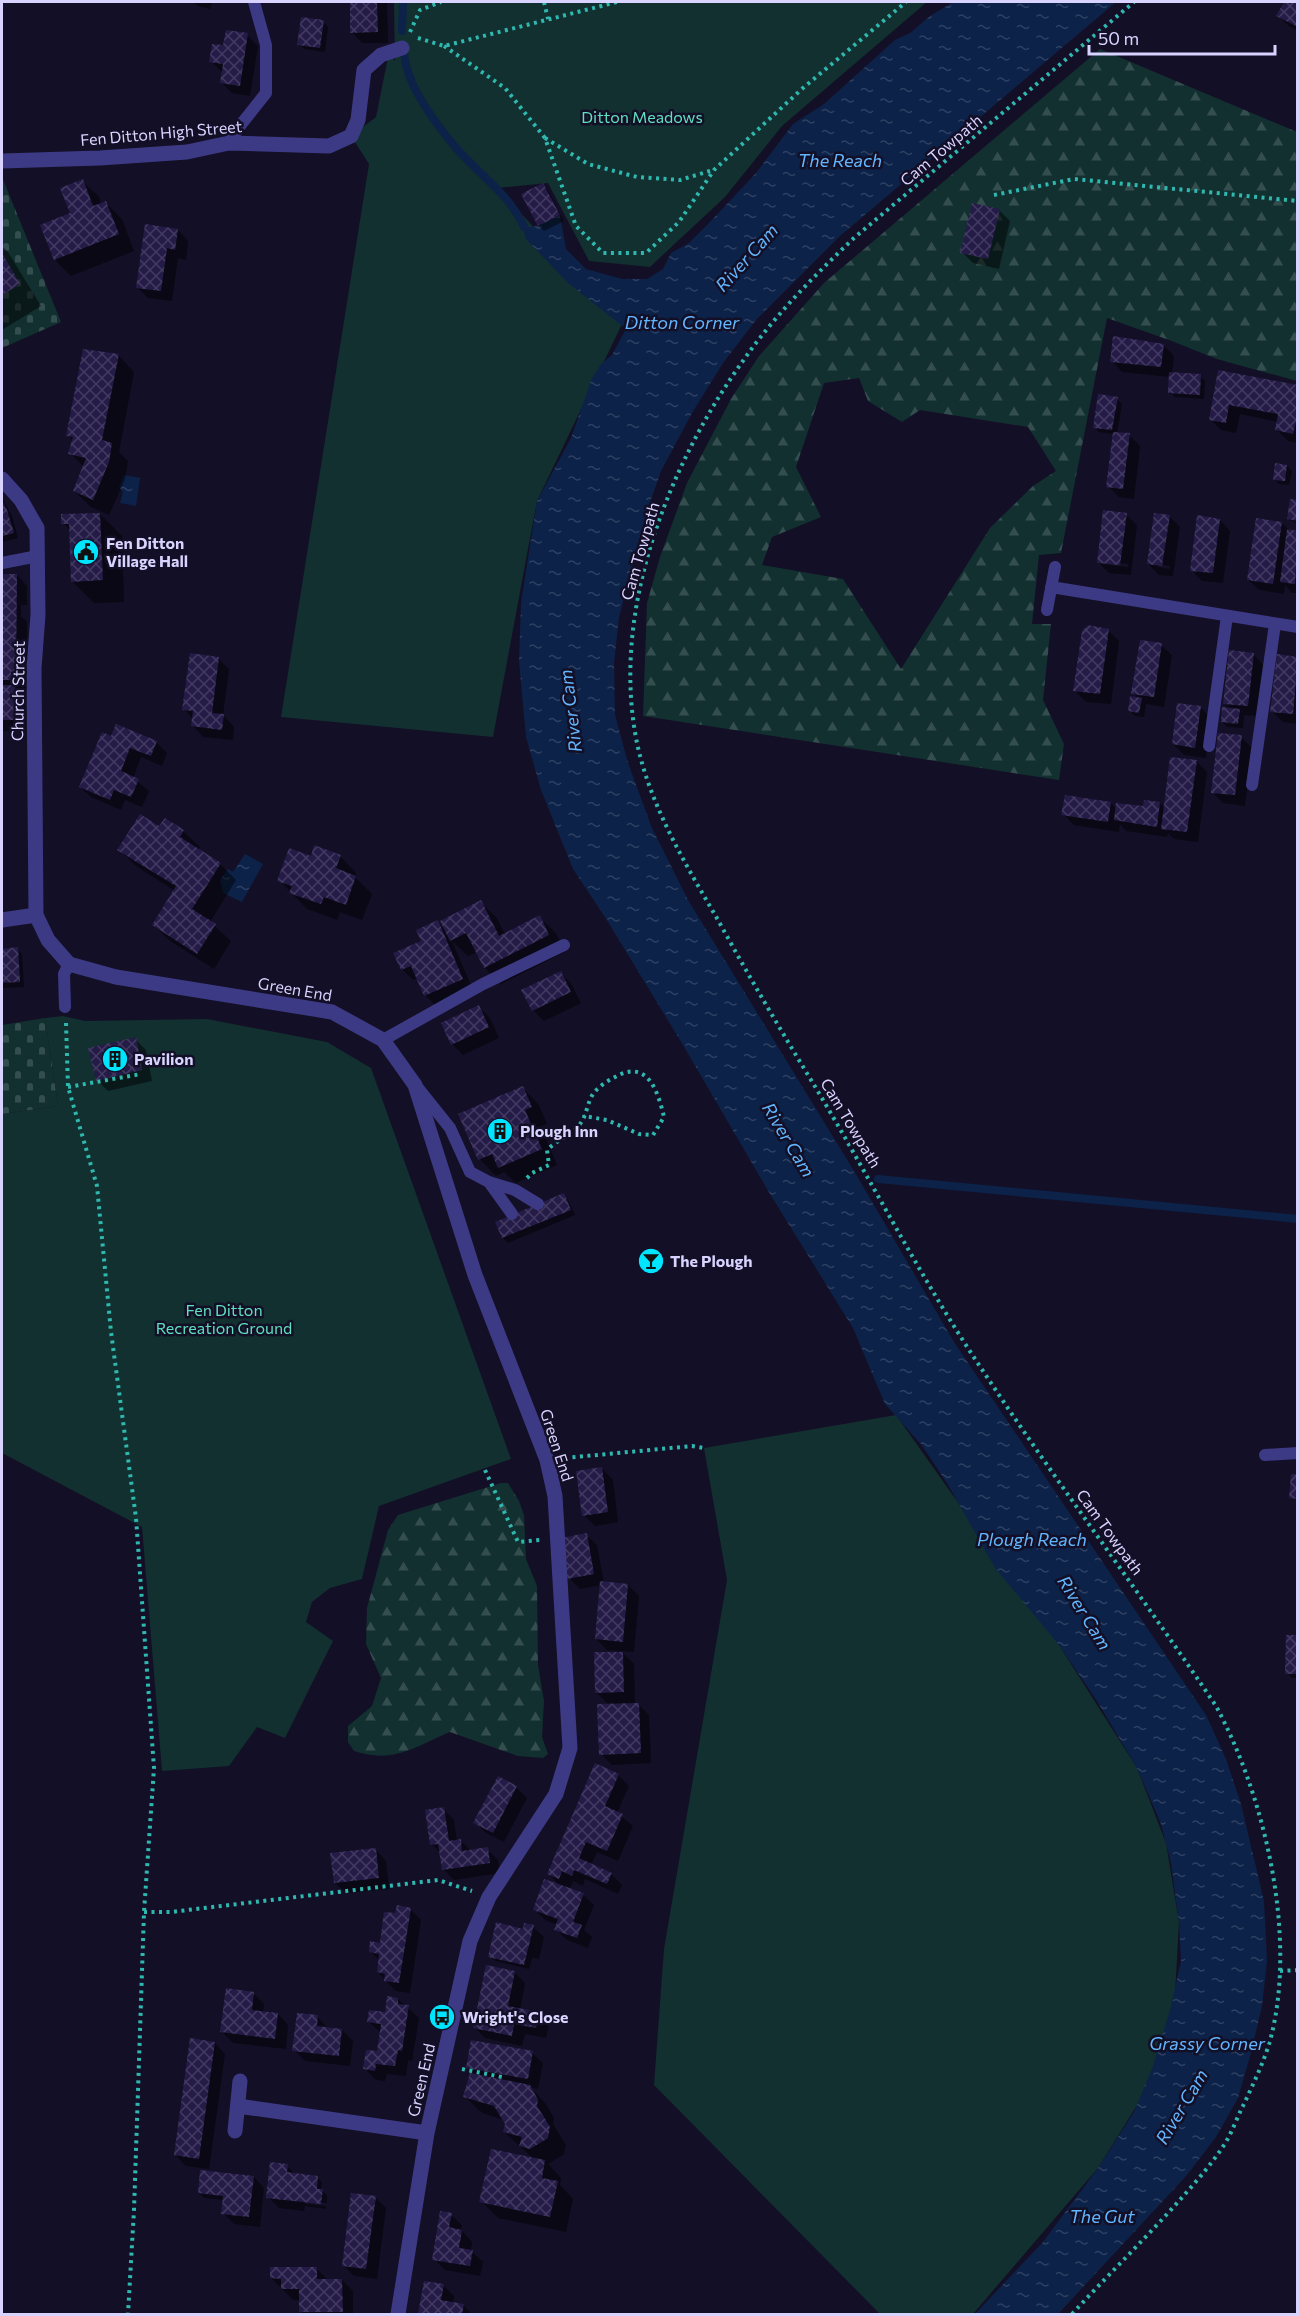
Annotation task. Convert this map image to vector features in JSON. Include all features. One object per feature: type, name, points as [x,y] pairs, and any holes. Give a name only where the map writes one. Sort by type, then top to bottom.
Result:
[{"type":"street","name":"Fen Ditton High Street","points":[[2,161],[187,152],[229,143],[329,146],[351,136],[358,120],[364,70],[381,55],[402,48]]},
{"type":"street","name":"Church Street","points":[[2,479],[30,513],[37,528],[38,615],[34,668],[36,915]]},
{"type":"street","points":[[2,920],[36,915],[48,940],[69,964]]},
{"type":"street","name":"Green End","points":[[69,964],[116,977],[332,1012],[382,1040],[415,1085],[475,1275],[547,1460],[555,1496],[570,1748],[556,1794],[489,1897],[470,1941],[427,2133],[398,2314]]},
{"type":"street","points":[[235,2131],[240,2081]]},
{"type":"street","points":[[238,2106],[427,2133]]},
{"type":"lane","points":[[229,143],[266,93],[266,45],[254,2]]},
{"type":"lane","points":[[2,563],[38,556]]},
{"type":"lane","points":[[1047,610],[1055,567]]},
{"type":"lane","points":[[1052,587],[1298,627]]},
{"type":"lane","points":[[1209,746],[1227,616]]},
{"type":"lane","points":[[1252,785],[1275,624]]},
{"type":"lane","points":[[382,1040],[483,984],[564,945]]},
{"type":"lane","points":[[65,1007],[64,974],[69,964]]},
{"type":"lane","points":[[415,1085],[450,1128],[470,1172],[489,1182],[515,1190],[538,1204]]},
{"type":"lane","points":[[489,1182],[512,1214]]},
{"type":"lane","points":[[1266,1455],[1298,1453]]},
{"type":"path","points":[[441,2],[420,10],[409,35],[444,46],[505,88],[545,138],[576,226],[603,253],[646,252],[679,222],[714,170],[803,88],[906,2]]},
{"type":"path","points":[[544,2],[548,19]]},
{"type":"path","points":[[444,46],[617,2]]},
{"type":"path","name":"Cam Towpath","points":[[1072,2314],[1187,2192],[1225,2144],[1263,2064],[1278,2001],[1280,1971],[1278,1924],[1272,1875],[1256,1802],[1243,1761],[1216,1706],[975,1359],[849,1142],[771,1015],[689,869],[665,822],[645,774],[634,725],[631,679],[636,609],[645,566],[675,477],[696,435],[745,357],[814,276],[854,238],[1134,2]]},
{"type":"path","points":[[545,138],[588,164],[637,177],[680,180],[714,170]]},
{"type":"path","points":[[994,195],[1074,179],[1298,201]]},
{"type":"path","points":[[65,1007],[68,1087],[97,1186],[111,1332],[136,1518],[154,1768],[144,1912],[134,2210],[128,2314]]},
{"type":"path","points":[[515,1190],[532,1173],[549,1165],[547,1150],[576,1128],[593,1095],[602,1085],[624,1072],[644,1074],[653,1083],[664,1117],[653,1135],[646,1136],[606,1120],[584,1116]]},
{"type":"path","points":[[68,1087],[141,1074]]},
{"type":"path","points":[[547,1460],[692,1446],[704,1448]]},
{"type":"path","points":[[485,1470],[518,1542],[557,1538]]},
{"type":"path","points":[[144,1912],[171,1912],[438,1880],[489,1897]]},
{"type":"path","points":[[1280,1971],[1298,1970]]},
{"type":"path","points":[[443,2066],[502,2077]]},
{"type":"green space","name":"Ditton Meadows","points":[[394,2],[927,2],[782,126],[725,197],[650,267],[589,261],[548,183],[498,188],[622,324],[537,501],[493,737],[281,717],[369,164],[351,136],[376,117],[389,52],[395,61]]},
{"type":"green space","points":[[1100,49],[1297,132],[1297,381],[1217,359],[1107,318],[1061,553],[1039,555],[1032,624],[1051,624],[1043,700],[1064,744],[1059,780],[643,716],[647,603],[660,557],[687,483],[731,399],[759,356],[824,283]],"holes":[[[859,378],[868,401],[902,422],[920,410],[1028,427],[1056,471],[1033,486],[990,528],[901,669],[843,579],[762,565],[772,537],[821,517],[796,467],[824,383]]]},
{"type":"green space","points":[[2,177],[61,322],[2,348]]},
{"type":"green space","name":"Fen Ditton Recreation Ground","points":[[63,1016],[85,1021],[207,1019],[327,1042],[371,1068],[511,1459],[379,1506],[362,1579],[330,1588],[312,1602],[306,1622],[333,1641],[285,1738],[257,1727],[229,1766],[162,1771],[142,1527],[2,1453],[2,1114],[58,1106],[45,1018]]},
{"type":"green space","points":[[45,1018],[58,1106],[2,1114],[2,1025]]},
{"type":"green space","points":[[896,1415],[1059,1645],[1137,1768],[1166,1843],[1179,1922],[1172,2049],[1098,2168],[973,2314],[880,2314],[654,2085],[664,1949],[727,1580],[704,1448]]},
{"type":"green space","points":[[501,1483],[508,1483],[524,1515],[526,1559],[537,1586],[538,1665],[544,1701],[542,1737],[548,1754],[543,1758],[518,1756],[450,1732],[392,1755],[368,1755],[354,1751],[348,1742],[348,1726],[372,1706],[381,1678],[366,1644],[367,1608],[388,1530],[398,1515]]},
{"type":"water","points":[[953,2],[1116,2],[840,236],[756,320],[723,363],[692,413],[661,471],[647,511],[619,617],[614,663],[615,715],[628,763],[652,828],[688,900],[854,1171],[954,1342],[1206,1715],[1226,1759],[1241,1804],[1264,1901],[1267,1961],[1262,2006],[1238,2098],[1216,2137],[1187,2175],[1058,2314],[975,2314],[1043,2242],[1098,2168],[1134,2112],[1153,2066],[1170,2010],[1181,1961],[1179,1922],[1171,1863],[1161,1824],[1137,1768],[1097,1701],[1059,1645],[995,1568],[947,1483],[921,1444],[885,1404],[853,1328],[770,1194],[605,917],[573,869],[541,790],[526,737],[519,661],[521,603],[537,501],[571,438],[592,378],[601,364],[612,355],[626,329],[568,283],[525,238],[524,227],[538,226],[560,215],[566,249],[586,269],[622,279],[647,279],[663,269],[671,253],[689,243],[711,221],[756,173],[793,124],[824,104],[895,40],[910,33],[930,16]]},
{"type":"water","points":[[124,475],[140,478],[136,506],[120,503],[123,492],[119,487]]},
{"type":"water","points":[[245,854],[263,864],[242,902],[223,893],[220,880],[228,869],[233,872]]},
{"type":"building","points":[[350,2],[377,2],[378,32],[350,33]]},
{"type":"building","points":[[1284,2],[1298,2],[1298,27],[1276,16]]},
{"type":"building","points":[[301,17],[324,20],[320,48],[297,45]]},
{"type":"building","points":[[226,30],[248,33],[240,86],[220,83],[223,64],[209,62],[212,44],[223,45]]},
{"type":"building","points":[[83,179],[93,206],[106,201],[119,234],[54,260],[40,225],[70,213],[60,188]]},
{"type":"building","points":[[543,183],[560,215],[538,226],[521,194]]},
{"type":"building","points":[[972,203],[1000,209],[988,259],[960,253]]},
{"type":"building","points":[[145,224],[178,229],[175,250],[167,248],[161,291],[136,288]]},
{"type":"building","points":[[2,253],[20,284],[2,295]]},
{"type":"building","points":[[1113,336],[1164,344],[1161,367],[1110,362]]},
{"type":"building","points":[[83,349],[119,354],[102,440],[112,443],[109,462],[93,500],[73,491],[86,458],[68,454],[73,437],[66,436]]},
{"type":"building","points":[[1218,370],[1298,385],[1298,413],[1293,434],[1275,430],[1278,414],[1229,405],[1226,423],[1209,420]]},
{"type":"building","points":[[1169,372],[1201,374],[1200,395],[1168,393]]},
{"type":"building","points":[[1098,394],[1118,397],[1112,430],[1093,428]]},
{"type":"building","points":[[1113,432],[1130,433],[1123,489],[1106,487]]},
{"type":"building","points":[[1275,463],[1287,465],[1285,481],[1273,480]]},
{"type":"building","points":[[1290,499],[1298,500],[1298,521],[1287,519]]},
{"type":"building","points":[[2,500],[14,533],[2,536]]},
{"type":"building","points":[[1103,510],[1127,513],[1120,565],[1097,563]]},
{"type":"building","name":"Fen Ditton Village Hall","points":[[100,513],[103,580],[71,582],[69,524],[61,524],[61,514]]},
{"type":"building","points":[[1154,513],[1170,515],[1162,566],[1147,564]]},
{"type":"building","points":[[1197,515],[1220,519],[1213,573],[1190,571]]},
{"type":"building","points":[[1256,518],[1282,522],[1273,584],[1247,580]]},
{"type":"building","points":[[1287,529],[1298,531],[1295,584],[1280,582]]},
{"type":"building","points":[[2,574],[17,574],[16,680],[2,680]]},
{"type":"building","points":[[1088,625],[1109,629],[1100,694],[1073,691],[1082,631]]},
{"type":"building","points":[[1140,640],[1162,643],[1154,697],[1131,694]]},
{"type":"building","points":[[1229,650],[1254,653],[1248,706],[1223,704]]},
{"type":"building","points":[[190,653],[219,657],[212,713],[224,714],[222,730],[191,726],[193,711],[182,710]]},
{"type":"building","points":[[1277,654],[1298,657],[1293,714],[1270,712]]},
{"type":"building","points":[[2,685],[15,685],[15,720],[2,720]]},
{"type":"building","points":[[1130,696],[1142,698],[1139,713],[1128,711]]},
{"type":"building","points":[[1177,703],[1201,706],[1195,748],[1172,744]]},
{"type":"building","points":[[1222,707],[1240,709],[1238,724],[1221,722]]},
{"type":"building","points":[[116,724],[157,741],[151,756],[130,748],[121,771],[139,779],[131,797],[114,790],[110,800],[79,787],[102,732],[111,736]]},
{"type":"building","points":[[1218,733],[1242,735],[1235,795],[1211,793]]},
{"type":"building","points":[[1170,757],[1197,760],[1187,832],[1161,829]]},
{"type":"building","points":[[1065,795],[1111,802],[1108,822],[1061,815]]},
{"type":"building","points":[[1144,800],[1160,802],[1157,827],[1114,820],[1116,803],[1143,806]]},
{"type":"building","points":[[140,814],[159,826],[165,818],[184,830],[180,837],[221,863],[192,909],[216,924],[197,954],[152,925],[176,886],[117,850]]},
{"type":"building","points":[[314,845],[341,855],[336,868],[356,876],[346,905],[324,897],[321,904],[289,893],[292,886],[277,881],[289,848],[311,856]]},
{"type":"building","points":[[481,900],[499,936],[540,915],[549,935],[484,968],[466,933],[450,941],[440,921]]},
{"type":"building","points":[[438,920],[463,979],[424,996],[411,966],[401,970],[393,953],[421,941],[416,930]]},
{"type":"building","points":[[18,947],[20,982],[2,983],[2,949]]},
{"type":"building","points":[[561,971],[571,992],[532,1011],[521,990]]},
{"type":"building","points":[[479,1005],[489,1027],[451,1045],[441,1023]]},
{"type":"building","name":"Pavilion","points":[[136,1037],[142,1070],[96,1081],[88,1048]]},
{"type":"building","name":"Plough Inn","points":[[523,1086],[532,1107],[525,1110],[542,1149],[498,1168],[492,1154],[478,1160],[458,1114]]},
{"type":"building","points":[[564,1193],[571,1210],[502,1238],[495,1222]]},
{"type":"building","points":[[602,1467],[608,1512],[582,1516],[576,1471]]},
{"type":"building","points":[[1291,1474],[1298,1475],[1298,1499],[1289,1498]]},
{"type":"building","points":[[587,1533],[594,1574],[567,1579],[561,1538]]},
{"type":"building","points":[[600,1581],[628,1584],[623,1642],[595,1639]]},
{"type":"building","points":[[1286,1635],[1298,1635],[1297,1674],[1285,1674]]},
{"type":"building","points":[[594,1652],[623,1652],[624,1692],[595,1693]]},
{"type":"building","points":[[639,1703],[641,1753],[599,1755],[597,1704]]},
{"type":"building","points":[[595,1763],[619,1774],[605,1806],[623,1814],[607,1851],[586,1842],[579,1858],[612,1873],[607,1884],[574,1870],[572,1876],[562,1871],[559,1879],[547,1874]]},
{"type":"building","points":[[498,1776],[517,1786],[493,1833],[473,1823]]},
{"type":"building","points":[[444,1807],[449,1841],[461,1839],[462,1851],[488,1847],[490,1863],[442,1870],[438,1844],[430,1845],[425,1810]]},
{"type":"building","points":[[376,1848],[379,1878],[334,1883],[330,1853]]},
{"type":"building","points":[[544,1879],[584,1893],[573,1922],[582,1925],[577,1938],[554,1930],[558,1919],[533,1910]]},
{"type":"building","points":[[397,1905],[411,1908],[399,1983],[384,1981],[385,1974],[377,1972],[379,1954],[369,1952],[370,1941],[380,1943],[384,1912],[395,1913]]},
{"type":"building","points":[[496,1922],[523,1929],[524,1923],[534,1925],[524,1965],[488,1957]]},
{"type":"building","points":[[486,1965],[515,1971],[508,2006],[539,2012],[536,2028],[514,2024],[512,2036],[473,2028]]},
{"type":"building","points":[[226,1988],[254,1992],[252,2010],[278,2013],[275,2039],[220,2032]]},
{"type":"building","points":[[387,1996],[398,1998],[398,2004],[409,2005],[402,2051],[398,2050],[395,2066],[376,2064],[375,2071],[363,2069],[366,2050],[377,2051],[381,2024],[367,2022],[369,2010],[385,2012]]},
{"type":"building","points":[[297,2013],[318,2015],[317,2026],[342,2029],[339,2056],[292,2051]]},
{"type":"building","points":[[190,2038],[215,2042],[199,2159],[174,2155]]},
{"type":"building","points":[[471,2040],[533,2051],[528,2079],[466,2068]]},
{"type":"building","points":[[470,2073],[530,2085],[538,2100],[537,2106],[550,2127],[548,2138],[530,2149],[519,2146],[522,2137],[503,2132],[505,2124],[494,2106],[463,2097]]},
{"type":"building","points":[[491,2149],[545,2160],[542,2178],[558,2181],[550,2217],[479,2202]]},
{"type":"building","points":[[270,2162],[288,2164],[287,2172],[318,2176],[317,2189],[323,2189],[321,2204],[266,2198]]},
{"type":"building","points":[[200,2170],[254,2176],[249,2217],[221,2214],[223,2196],[198,2193]]},
{"type":"building","points":[[351,2193],[376,2196],[366,2269],[342,2266]]},
{"type":"building","points":[[440,2211],[452,2213],[449,2227],[462,2230],[459,2248],[473,2250],[470,2266],[432,2260]]},
{"type":"building","points":[[270,2267],[317,2267],[317,2279],[342,2279],[343,2312],[299,2312],[299,2289],[281,2289],[281,2279],[270,2278]]},
{"type":"building","points":[[424,2281],[444,2284],[441,2300],[464,2304],[462,2314],[418,2314]]},
{"type":"waterway","points":[[402,31],[403,2]]},
{"type":"waterway","points":[[404,53],[410,78],[432,117],[458,150],[503,195],[524,227]]},
{"type":"waterway","points":[[878,1179],[1298,1219]]},
{"type":"place","name":"Fen Ditton Village Hall","points":[[86,552]]},
{"type":"place","name":"Pavilion","points":[[115,1059]]},
{"type":"place","name":"Plough Inn","points":[[500,1131]]},
{"type":"place","name":"The Plough","points":[[651,1261]]},
{"type":"place","name":"Wright's Close","points":[[442,2017]]},
{"type":"water label","name":"The Reach","points":[[840,161]]},
{"type":"water label","name":"River Cam","points":[[747,258]]},
{"type":"water label","name":"Ditton Corner","points":[[682,323]]},
{"type":"water label","name":"River Cam","points":[[571,711]]},
{"type":"water label","name":"River Cam","points":[[788,1140]]},
{"type":"water label","name":"Plough Reach","points":[[1032,1540]]},
{"type":"water label","name":"River Cam","points":[[1084,1613]]},
{"type":"water label","name":"Grassy Corner","points":[[1207,2044]]},
{"type":"water label","name":"River Cam","points":[[1182,2107]]},
{"type":"water label","name":"The Gut","points":[[1102,2217]]}]
